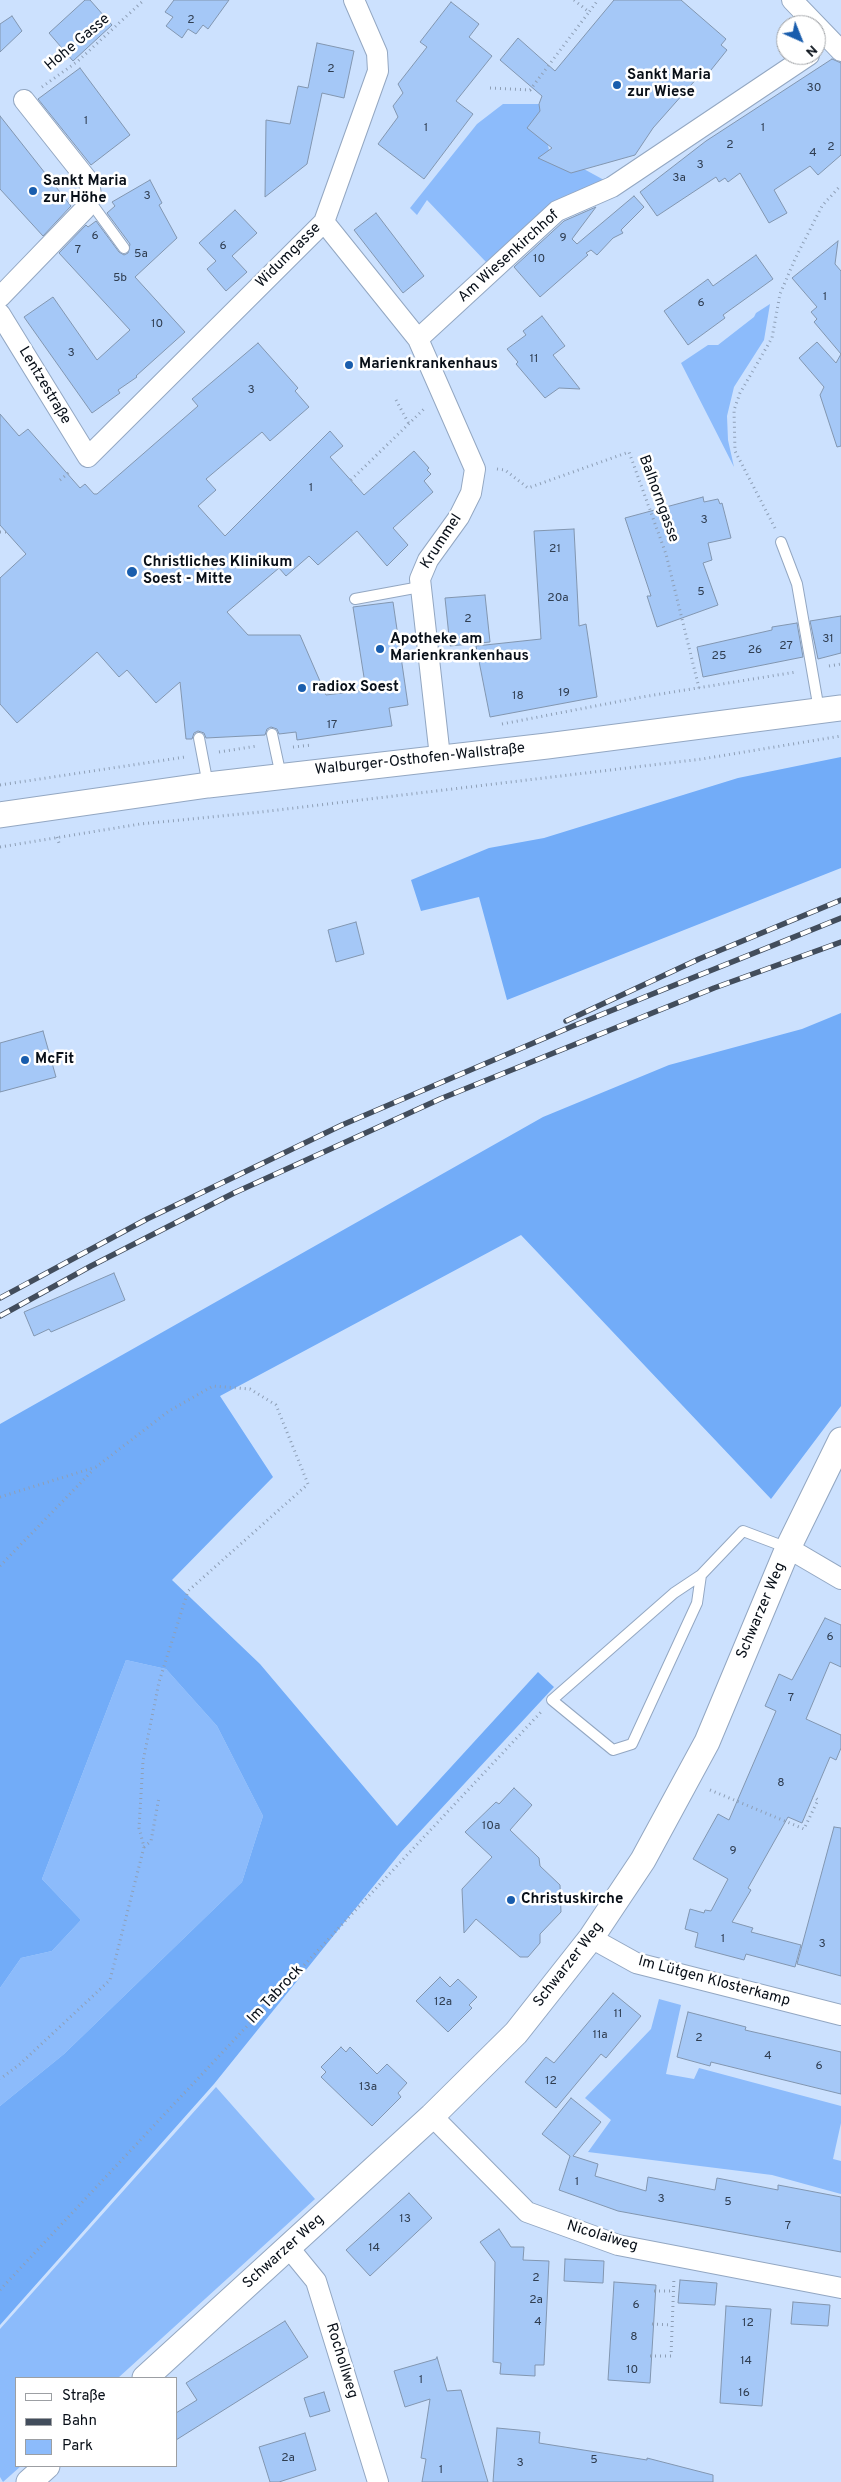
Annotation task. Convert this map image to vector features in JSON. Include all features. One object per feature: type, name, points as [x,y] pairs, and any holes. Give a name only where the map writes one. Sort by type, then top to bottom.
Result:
[{"type":"street","name":"Widumgasse","points":[[88,457],[324,222],[378,71],[377,53],[354,0]]},
{"type":"street","points":[[801,3],[829,48]]},
{"type":"street","name":"Am Wiesenkirchhof","points":[[418,339],[557,211],[612,187],[794,65]]},
{"type":"street","points":[[0,297],[79,215],[91,195],[89,182],[24,100]]},
{"type":"street","points":[[324,222],[418,339],[475,469]]},
{"type":"street","name":"Lentzestraße","points":[[0,314],[88,457]]},
{"type":"street","name":"Krummel","points":[[440,757],[420,587],[421,572],[459,516],[471,493],[475,469]]},
{"type":"street","name":"Walburger-Osthofen-Wallstraße","points":[[0,815],[208,785],[830,709]]},
{"type":"street","name":"Schwarzer Weg","points":[[146,2377],[432,2116],[516,2033],[591,1938],[644,1860],[707,1742],[788,1548],[841,1440]]},
{"type":"street","points":[[788,1548],[841,1579]]},
{"type":"street","name":"Im Lütgen Klosterkamp","points":[[591,1938],[636,1963],[841,2014]]},
{"type":"street","name":"Nicolaiweg","points":[[432,2116],[527,2212],[618,2246],[841,2288]]},
{"type":"street","name":"Rochollweg","points":[[289,2248],[316,2280],[378,2482]]},
{"type":"street","points":[[29,2482],[46,2467]]},
{"type":"lane","points":[[89,200],[124,248]]},
{"type":"lane","points":[[780,542],[797,584],[812,669],[830,709]]},
{"type":"lane","points":[[355,599],[420,587]]},
{"type":"lane","points":[[272,734],[281,776]]},
{"type":"lane","points":[[199,738],[208,785]]},
{"type":"lane","points":[[701,1575],[697,1604],[632,1744],[613,1750],[552,1700],[674,1593],[701,1575],[743,1531],[788,1548]]},
{"type":"path","name":"Hohe Gasse","points":[[24,100],[78,61],[144,0]]},
{"type":"path","points":[[574,0],[589,12]]},
{"type":"path","points":[[490,88],[530,90],[598,0]]},
{"type":"path","points":[[780,542],[772,519],[735,452],[734,410],[743,387],[772,338],[780,294],[796,260],[822,206],[841,186]]},
{"type":"path","points":[[351,480],[441,391]]},
{"type":"path","points":[[396,400],[409,424]]},
{"type":"path","name":"Balhorngasse","points":[[475,469],[505,470],[528,488],[629,452],[666,554],[699,688]]},
{"type":"path","points":[[0,532],[7,532]]},
{"type":"path","points":[[493,725],[812,669]]},
{"type":"path","points":[[0,847],[140,824],[261,812],[693,760],[841,736]]},
{"type":"path","points":[[0,785],[257,746],[318,745]]},
{"type":"path","points":[[57,837],[60,846]]},
{"type":"path","points":[[0,1566],[96,1467],[169,1411],[214,1386],[250,1389],[276,1405],[308,1484],[188,1591],[159,1682],[143,1761],[139,1828],[144,1846],[110,1980],[20,2064],[0,2079]]},
{"type":"path","points":[[0,1497],[96,1467]]},
{"type":"path","name":"Im Tabrock","points":[[0,2290],[552,1700]]},
{"type":"path","points":[[687,1780],[804,1829],[818,1800],[813,1796]]},
{"type":"path","points":[[144,1846],[151,1842],[159,1797]]},
{"type":"path","points":[[650,2356],[671,2356],[674,2256]]},
{"type":"path","points":[[654,2291],[673,2291]]},
{"type":"path","points":[[652,2324],[672,2325]]},
{"type":"green space","points":[[503,104],[539,104],[549,150],[604,180],[486,262],[427,200],[417,215],[410,208],[477,124]]},
{"type":"green space","points":[[770,304],[764,340],[734,387],[727,416],[728,440],[734,467],[681,363],[708,345],[718,345],[754,317],[756,313]]},
{"type":"green space","points":[[126,1660],[166,1669],[217,1726],[263,1816],[242,1882],[64,2054],[0,2106],[0,1988],[21,1958],[52,1951],[81,1920],[42,1879]]},
{"type":"green space","points":[[659,1999],[681,2005],[666,2074],[694,2079],[699,2068],[841,2106],[841,2123],[833,2159],[841,2161],[841,2194],[772,2175],[588,2152],[611,2120],[585,2098],[651,2029]]},
{"type":"green space","points":[[216,2087],[315,2199],[119,2377],[15,2377],[15,2467],[20,2467],[3,2482],[0,2477],[0,2329]]},
{"type":"shaded area","points":[[841,757],[841,868],[507,1000],[479,897],[421,911],[411,880],[489,848],[544,838],[738,778]]},
{"type":"shaded area","points":[[841,1013],[841,1406],[771,1499],[521,1235],[220,1396],[273,1477],[172,1580],[260,1664],[397,1826],[538,1672],[554,1687],[401,1852],[214,2084],[0,2325],[0,2106],[64,2054],[242,1882],[263,1816],[217,1726],[166,1669],[126,1660],[42,1879],[81,1920],[52,1951],[21,1958],[0,1988],[0,1424],[543,1117],[669,1065],[802,1029]]},
{"type":"building","points":[[85,0],[90,0],[112,25],[73,61],[49,33]]},
{"type":"building","points":[[174,0],[229,0],[208,29],[203,25],[196,34],[188,29],[182,38],[166,26],[173,17],[165,12]]},
{"type":"building","name":"Sankt Maria zur Wiese","points":[[614,0],[681,0],[726,39],[721,45],[727,50],[703,80],[699,76],[653,128],[635,155],[571,173],[538,158],[552,148],[527,128],[540,111],[539,104],[542,96],[500,60],[518,38],[555,71]]},
{"type":"building","points":[[451,2],[479,24],[469,37],[492,56],[456,101],[473,114],[424,179],[378,144],[398,117],[393,106],[403,93],[398,84],[427,47],[420,42]]},
{"type":"building","points":[[12,16],[22,31],[0,52],[0,24]]},
{"type":"building","points":[[317,43],[354,51],[344,98],[322,93],[307,164],[265,197],[266,120],[290,124],[298,86],[308,88]]},
{"type":"building","points":[[832,59],[841,63],[841,155],[818,175],[810,166],[774,190],[787,213],[769,223],[740,173],[728,182],[725,178],[719,182],[716,177],[657,216],[640,192],[706,141],[823,65],[826,65]]},
{"type":"building","points":[[80,68],[130,135],[91,165],[38,99]]},
{"type":"building","points":[[0,116],[71,206],[43,236],[0,189]]},
{"type":"building","points":[[150,180],[162,203],[159,205],[177,238],[135,277],[185,332],[137,377],[118,390],[120,393],[92,413],[24,317],[53,297],[97,360],[130,330],[59,253],[86,225],[88,227],[96,221],[119,252],[124,255],[128,253],[130,244],[107,213],[115,206],[112,202]]},
{"type":"building","points":[[634,196],[644,207],[621,230],[623,233],[613,238],[597,255],[591,250],[586,253],[588,255],[540,297],[514,267],[564,221],[596,207],[572,239],[577,244]]},
{"type":"building","points":[[235,210],[257,233],[232,256],[247,272],[226,291],[207,269],[216,261],[199,243]]},
{"type":"building","points":[[376,213],[424,276],[403,293],[354,230]]},
{"type":"building","points":[[838,241],[835,264],[841,271],[841,354],[814,322],[817,319],[811,312],[817,307],[792,278]]},
{"type":"building","points":[[756,255],[773,279],[723,315],[725,318],[688,345],[664,311],[708,279],[713,286]]},
{"type":"building","points":[[542,316],[565,346],[553,355],[580,389],[559,388],[545,398],[516,364],[518,362],[507,349],[526,335],[523,331]]},
{"type":"building","points":[[817,342],[836,363],[841,354],[841,446],[837,447],[820,395],[824,387],[799,358]]},
{"type":"building","name":"Christliches Klinikum Soest - Mitte","points":[[258,343],[298,388],[295,391],[309,407],[270,441],[262,432],[206,479],[216,490],[198,506],[225,536],[330,431],[343,446],[330,457],[364,495],[414,451],[429,468],[427,470],[431,474],[424,481],[433,492],[393,528],[408,545],[387,566],[357,531],[318,565],[309,556],[286,576],[279,568],[227,612],[248,635],[300,635],[326,695],[366,690],[353,607],[393,602],[408,705],[389,708],[392,726],[297,740],[296,732],[279,734],[277,729],[271,727],[267,729],[265,735],[206,738],[204,733],[198,731],[194,733],[192,739],[186,739],[180,682],[156,703],[127,670],[119,677],[97,652],[17,723],[0,704],[0,578],[26,554],[0,525],[0,414],[19,436],[28,429],[80,488],[85,484],[94,494],[97,494],[198,406],[192,399]]},
{"type":"building","points":[[703,497],[704,502],[718,499],[720,504],[722,503],[731,538],[708,543],[712,560],[703,563],[718,605],[657,627],[647,596],[651,596],[625,518]]},
{"type":"building","points":[[574,529],[579,626],[586,624],[597,697],[490,717],[476,646],[541,639],[534,531]]},
{"type":"building","points":[[485,595],[490,642],[450,646],[445,598]]},
{"type":"building","points":[[841,616],[841,653],[818,659],[810,621]]},
{"type":"building","points":[[797,623],[803,657],[703,677],[697,647],[772,630],[772,627]]},
{"type":"building","points":[[356,922],[364,954],[336,962],[328,930]]},
{"type":"building","name":"McFit","points":[[43,1031],[56,1077],[0,1092],[0,1043]]},
{"type":"building","points":[[114,1273],[125,1300],[51,1332],[49,1329],[34,1336],[24,1312]]},
{"type":"building","points":[[825,1618],[841,1625],[841,1667],[830,1662],[806,1719],[841,1735],[841,1748],[836,1760],[830,1757],[802,1823],[788,1817],[748,1888],[751,1890],[732,1922],[753,1928],[751,1932],[801,1945],[795,1967],[746,1954],[744,1960],[695,1947],[698,1933],[685,1929],[690,1909],[704,1913],[705,1910],[711,1911],[728,1879],[693,1859],[718,1814],[729,1820],[776,1711],[765,1706],[779,1674],[792,1680]]},
{"type":"building","name":"Christuskirche","points":[[514,1788],[532,1805],[510,1830],[539,1858],[540,1866],[560,1885],[561,1912],[540,1934],[540,1943],[528,1957],[520,1957],[476,1919],[464,1933],[462,1889],[492,1857],[465,1832],[496,1802],[499,1804]]},
{"type":"building","points":[[834,1827],[841,1828],[841,1976],[797,1964]]},
{"type":"building","points":[[440,1977],[450,1987],[458,1979],[477,1997],[469,2005],[472,2008],[448,2032],[416,2001]]},
{"type":"building","points":[[613,1993],[641,2016],[606,2058],[601,2054],[556,2108],[525,2082],[546,2057],[554,2063]]},
{"type":"building","points":[[688,2012],[746,2027],[745,2030],[841,2052],[841,2094],[711,2062],[710,2066],[677,2057]]},
{"type":"building","points":[[341,2047],[346,2052],[350,2047],[377,2074],[387,2064],[407,2083],[398,2093],[401,2097],[372,2126],[321,2077],[326,2072],[321,2067]]},
{"type":"building","points":[[571,2098],[601,2122],[573,2156],[598,2164],[595,2176],[646,2191],[648,2177],[715,2190],[717,2178],[778,2190],[778,2185],[841,2197],[841,2252],[618,2211],[559,2190],[570,2156],[542,2134]]},
{"type":"building","points":[[409,2193],[432,2218],[370,2276],[346,2250]]},
{"type":"building","points":[[499,2229],[511,2247],[524,2247],[523,2260],[549,2261],[544,2365],[535,2365],[535,2376],[500,2374],[501,2363],[493,2362],[495,2262],[480,2242]]},
{"type":"building","points":[[565,2259],[604,2261],[603,2283],[564,2281]]},
{"type":"building","points":[[680,2280],[717,2283],[715,2305],[678,2303]]},
{"type":"building","points":[[614,2282],[656,2285],[650,2383],[608,2380]]},
{"type":"building","points":[[793,2302],[830,2305],[828,2326],[791,2324]]},
{"type":"building","points":[[726,2306],[771,2309],[762,2406],[720,2403]]},
{"type":"building","points":[[285,2321],[308,2357],[178,2439],[178,2412],[197,2400],[186,2383]]},
{"type":"building","points":[[437,2357],[447,2391],[461,2390],[488,2482],[422,2482],[426,2459],[421,2458],[430,2399],[405,2407],[394,2371],[436,2359]]},
{"type":"building","points":[[324,2392],[330,2411],[310,2417],[304,2398]]},
{"type":"building","points":[[497,2428],[540,2432],[539,2443],[647,2460],[647,2458],[713,2475],[713,2482],[493,2482]]},
{"type":"building","points":[[305,2433],[316,2470],[279,2482],[270,2482],[259,2447]]},
{"type":"railway","points":[[566,1021],[699,959],[841,900]]},
{"type":"railway","points":[[0,1298],[147,1219],[342,1125],[573,1026],[841,918]]},
{"type":"railway","points":[[0,1316],[91,1266],[234,1193],[440,1099],[714,988],[841,942]]},
{"type":"place","name":"Sankt Maria zur Wiese","points":[[617,85]]},
{"type":"place","name":"Sankt Maria zur Höhe","points":[[33,191]]},
{"type":"place","name":"Marienkrankenhaus","points":[[349,365]]},
{"type":"place","name":"Christliches Klinikum Soest - Mitte","points":[[132,572]]},
{"type":"place","name":"Apotheke am Marienkrankenhaus","points":[[380,649]]},
{"type":"place","name":"radiox Soest","points":[[302,688]]},
{"type":"place","name":"McFit","points":[[25,1060]]},
{"type":"place","name":"Christuskirche","points":[[511,1900]]}]
